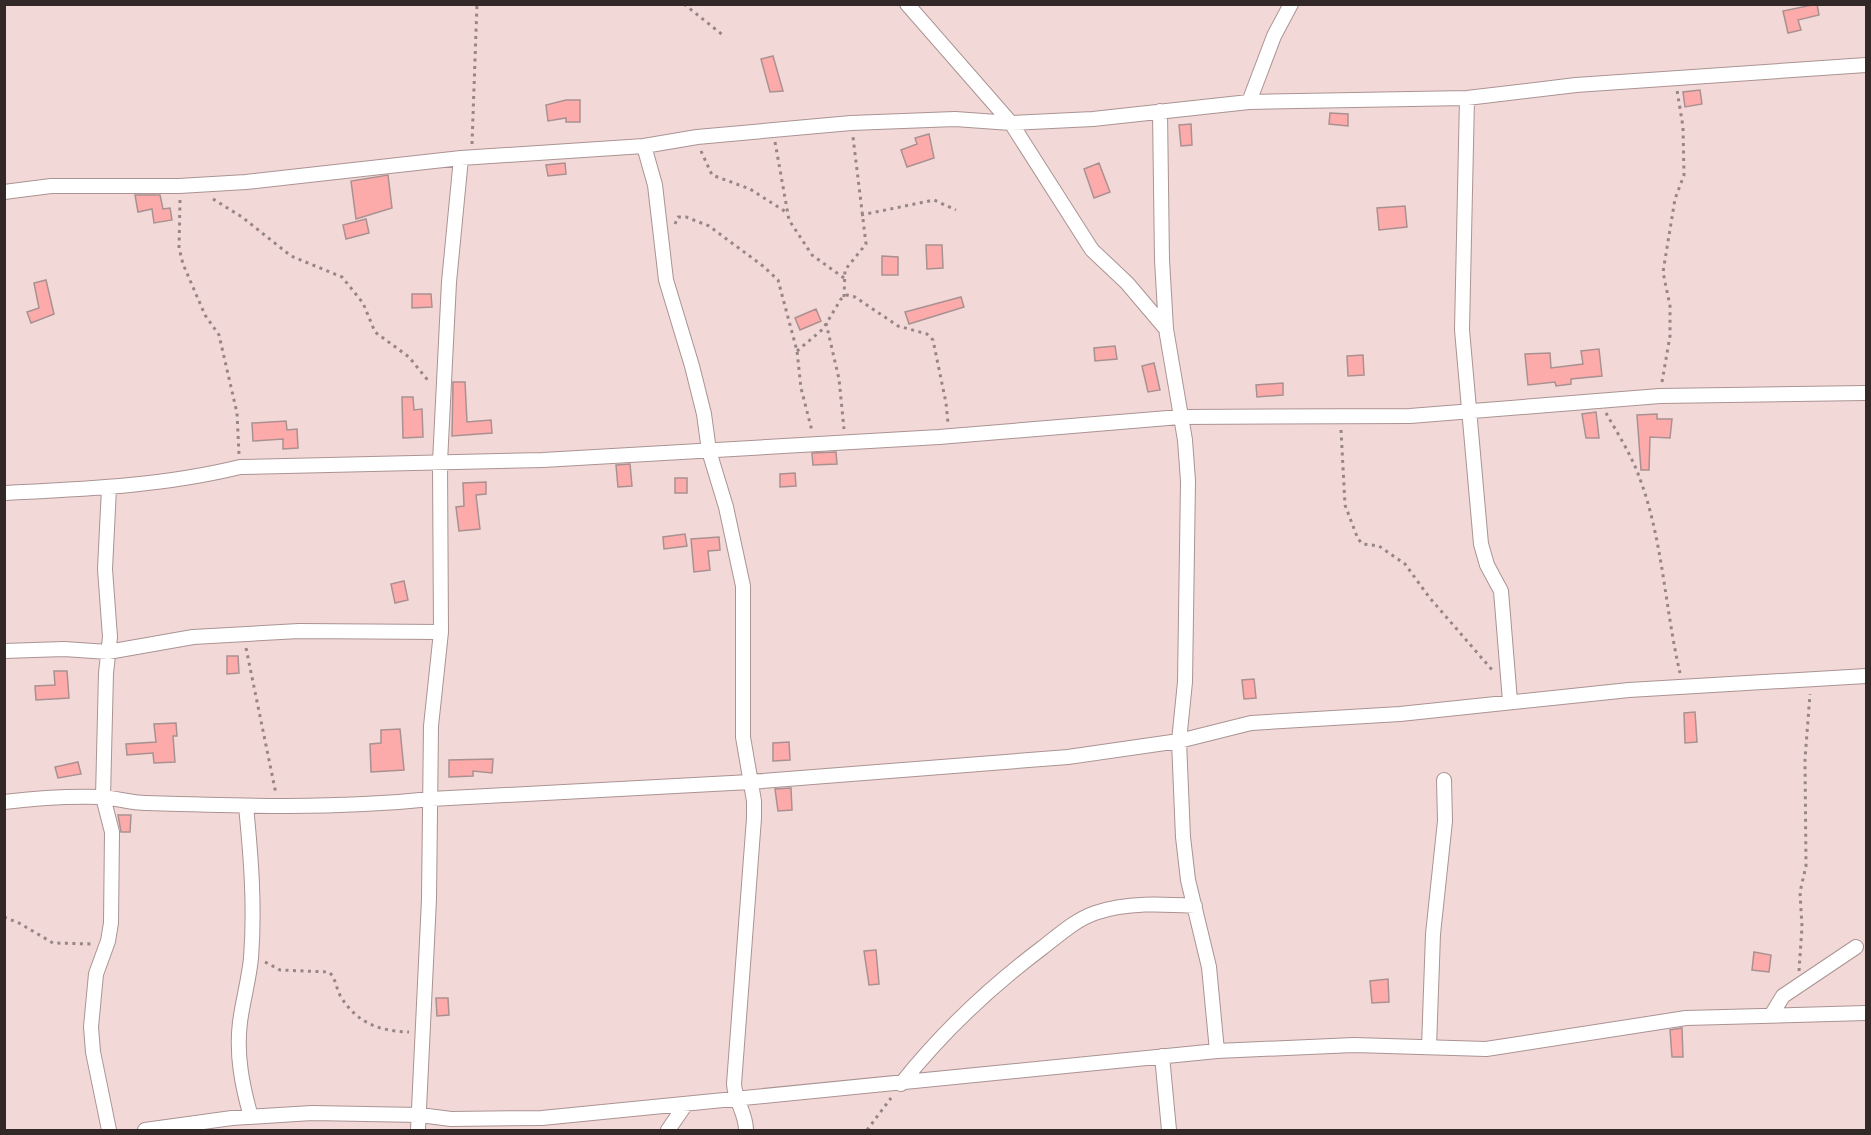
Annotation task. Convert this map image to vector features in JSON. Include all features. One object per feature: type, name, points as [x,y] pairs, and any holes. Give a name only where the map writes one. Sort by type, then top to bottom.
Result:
[{"type":"street","points":[[907,4],[1011,123],[1084,239],[1166,329]]},
{"type":"street","points":[[1249,102],[1274,36],[1291,4]]},
{"type":"street","points":[[4,192],[51,186],[178,186],[246,182],[466,158],[644,146],[697,137],[773,132],[851,123],[956,119],[1011,123],[1093,119],[1249,102],[1467,98],[1576,85],[1866,65]]},
{"type":"street","points":[[1467,98],[1462,330],[1480,544],[1487,565],[1501,591],[1510,701]]},
{"type":"street","points":[[1160,111],[1162,260],[1166,329],[1188,482],[1185,682],[1179,741],[1183,837],[1188,880],[1209,967],[1216,1051]]},
{"type":"street","points":[[644,146],[656,184],[666,280],[704,414],[709,451],[726,507],[744,594],[742,737],[754,801],[753,849],[734,1084],[746,1117],[746,1131]]},
{"type":"street","points":[[418,1131],[423,1032],[431,726],[441,632],[440,462],[449,282],[466,158]]},
{"type":"street","points":[[4,493],[110,488],[200,477],[240,467],[543,460],[949,436],[1180,417],[1410,416],[1660,396],[1866,393]]},
{"type":"street","points":[[109,1131],[93,1052],[91,1027],[96,974],[111,923],[112,832],[103,797],[110,637],[105,569],[110,488]]},
{"type":"street","points":[[4,651],[64,649],[108,652],[193,637],[299,631],[441,632]]},
{"type":"street","points":[[4,802],[46,797],[103,797],[138,803],[279,807],[382,804],[430,799],[750,782],[1068,757],[1179,741],[1251,723],[1400,714],[1510,701],[1683,686],[1866,676]]},
{"type":"street","points":[[1429,1047],[1433,934],[1445,821],[1444,780]]},
{"type":"street","points":[[246,806],[253,870],[252,946],[240,1024],[239,1055],[240,1070],[251,1117]]},
{"type":"street","points":[[901,1083],[927,1052],[979,999],[1082,918],[1112,908],[1165,904],[1195,906]]},
{"type":"street","points":[[1773,1014],[1783,996],[1856,947]]},
{"type":"street","points":[[145,1131],[251,1117],[312,1113],[420,1115],[451,1119],[542,1118],[1216,1051],[1354,1045],[1486,1050],[1686,1018],[1866,1013]]},
{"type":"street","points":[[1162,1056],[1169,1131]]},
{"type":"street","points":[[668,1131],[686,1104]]},
{"type":"street","points":[[502,1131],[514,1117]]},
{"type":"path","points":[[466,158],[477,4]]},
{"type":"path","points":[[684,4],[724,36]]},
{"type":"path","points":[[1660,396],[1670,336],[1670,306],[1663,272],[1675,199],[1684,174],[1683,127],[1680,100],[1674,80]]},
{"type":"path","points":[[797,351],[826,323],[844,297],[846,270],[865,246],[860,185],[851,123]]},
{"type":"path","points":[[773,132],[786,213],[809,252],[844,278]]},
{"type":"path","points":[[697,137],[712,174],[750,189],[786,213]]},
{"type":"path","points":[[178,186],[181,256],[195,293],[219,335],[237,413],[240,467]]},
{"type":"path","points":[[210,197],[242,217],[291,256],[342,277],[363,303],[375,332],[409,357],[426,377],[443,405]]},
{"type":"path","points":[[861,215],[934,200],[956,210]]},
{"type":"path","points":[[662,235],[673,229],[678,217],[686,217],[709,226],[771,272],[780,285],[797,351],[801,388],[815,444]]},
{"type":"path","points":[[844,297],[855,297],[898,326],[927,334],[933,340],[946,403],[949,436]]},
{"type":"path","points":[[826,323],[839,379],[845,443]]},
{"type":"path","points":[[1600,401],[1640,478],[1648,505],[1665,580],[1683,686]]},
{"type":"path","points":[[1342,416],[1340,448],[1344,497],[1358,539],[1363,544],[1379,546],[1405,564],[1481,660],[1509,682]]},
{"type":"path","points":[[243,634],[279,807]]},
{"type":"path","points":[[1799,985],[1802,927],[1800,892],[1806,866],[1804,759],[1812,680]]},
{"type":"path","points":[[4,917],[19,923],[52,943],[106,945]]},
{"type":"path","points":[[252,946],[272,967],[329,972],[342,997],[364,1022],[374,1028],[384,1031],[423,1032]]},
{"type":"path","points":[[867,1131],[901,1083]]},
{"type":"building","points":[[1817,4],[1819,15],[1798,20],[1801,30],[1788,33],[1783,11]]},
{"type":"building","points":[[773,56],[783,91],[770,92],[761,59]]},
{"type":"building","points":[[1700,90],[1702,104],[1685,107],[1683,92]]},
{"type":"building","points":[[566,100],[580,100],[580,122],[566,122],[566,118],[548,121],[546,105]]},
{"type":"building","points":[[1330,113],[1348,114],[1348,126],[1329,124]]},
{"type":"building","points":[[1191,124],[1192,145],[1181,146],[1179,125]]},
{"type":"building","points":[[929,134],[934,158],[907,167],[901,150],[917,144],[915,138]]},
{"type":"building","points":[[565,163],[566,174],[548,176],[546,165]]},
{"type":"building","points":[[1099,163],[1110,192],[1094,198],[1084,169]]},
{"type":"building","points":[[388,175],[392,208],[356,219],[351,181]]},
{"type":"building","points":[[135,195],[160,195],[163,209],[170,208],[172,220],[154,223],[152,209],[138,212]]},
{"type":"building","points":[[1405,206],[1407,227],[1379,230],[1377,208]]},
{"type":"building","points":[[366,219],[369,233],[346,239],[343,225]]},
{"type":"building","points":[[926,245],[942,245],[943,268],[927,269]]},
{"type":"building","points":[[882,256],[898,257],[898,275],[882,275]]},
{"type":"building","points":[[46,280],[54,314],[31,323],[27,312],[39,308],[34,283]]},
{"type":"building","points":[[412,294],[431,294],[432,307],[412,308]]},
{"type":"building","points":[[961,297],[964,307],[909,324],[905,312]]},
{"type":"building","points":[[816,309],[821,321],[800,330],[795,318]]},
{"type":"building","points":[[1115,346],[1117,359],[1095,361],[1094,348]]},
{"type":"building","points":[[1599,349],[1602,376],[1571,379],[1571,384],[1556,386],[1555,382],[1528,385],[1525,354],[1550,353],[1551,368],[1583,364],[1581,351]]},
{"type":"building","points":[[1363,355],[1364,375],[1348,376],[1347,356]]},
{"type":"building","points":[[1154,363],[1160,390],[1148,392],[1142,366]]},
{"type":"building","points":[[453,382],[465,382],[467,422],[491,420],[492,433],[452,436]]},
{"type":"building","points":[[1283,383],[1283,395],[1257,397],[1256,385]]},
{"type":"building","points":[[402,397],[413,397],[414,410],[422,409],[423,437],[403,438]]},
{"type":"building","points":[[1596,412],[1599,438],[1586,438],[1582,414]]},
{"type":"building","points":[[1657,414],[1657,419],[1672,419],[1670,438],[1650,437],[1649,470],[1641,470],[1637,415]]},
{"type":"building","points":[[286,421],[287,430],[297,429],[298,448],[283,449],[283,439],[253,441],[252,423]]},
{"type":"building","points":[[836,452],[837,464],[813,465],[812,453]]},
{"type":"building","points":[[630,464],[632,486],[618,487],[616,465]]},
{"type":"building","points":[[795,473],[796,486],[780,487],[780,474]]},
{"type":"building","points":[[675,478],[687,478],[687,493],[675,493]]},
{"type":"building","points":[[486,482],[486,494],[476,495],[480,529],[459,531],[456,507],[464,506],[463,483]]},
{"type":"building","points":[[685,534],[687,546],[664,549],[663,537]]},
{"type":"building","points":[[719,537],[720,550],[708,551],[710,570],[694,572],[691,539]]},
{"type":"building","points":[[404,581],[408,600],[395,603],[391,584]]},
{"type":"building","points":[[227,656],[238,656],[239,673],[227,674]]},
{"type":"building","points":[[54,671],[67,671],[69,698],[36,700],[35,686],[55,685]]},
{"type":"building","points":[[1254,679],[1256,698],[1244,699],[1242,680]]},
{"type":"building","points":[[1695,712],[1697,742],[1685,743],[1684,713]]},
{"type":"building","points":[[176,723],[177,736],[173,736],[175,762],[154,763],[153,753],[127,755],[126,744],[156,742],[154,724]]},
{"type":"building","points":[[400,729],[404,770],[371,772],[370,744],[381,743],[381,730]]},
{"type":"building","points":[[789,742],[790,760],[773,761],[773,743]]},
{"type":"building","points":[[493,759],[492,773],[473,771],[473,776],[449,777],[449,760]]},
{"type":"building","points":[[78,762],[81,774],[58,778],[55,767]]},
{"type":"building","points":[[791,788],[792,810],[778,811],[775,789]]},
{"type":"building","points":[[118,815],[131,815],[130,832],[121,832]]},
{"type":"building","points":[[876,950],[879,984],[869,985],[864,951]]},
{"type":"building","points":[[1754,952],[1771,955],[1769,972],[1752,970]]},
{"type":"building","points":[[1388,979],[1389,1002],[1372,1003],[1370,981]]},
{"type":"building","points":[[436,998],[448,998],[449,1015],[437,1016]]},
{"type":"building","points":[[1682,1028],[1683,1057],[1672,1057],[1670,1030]]}]
